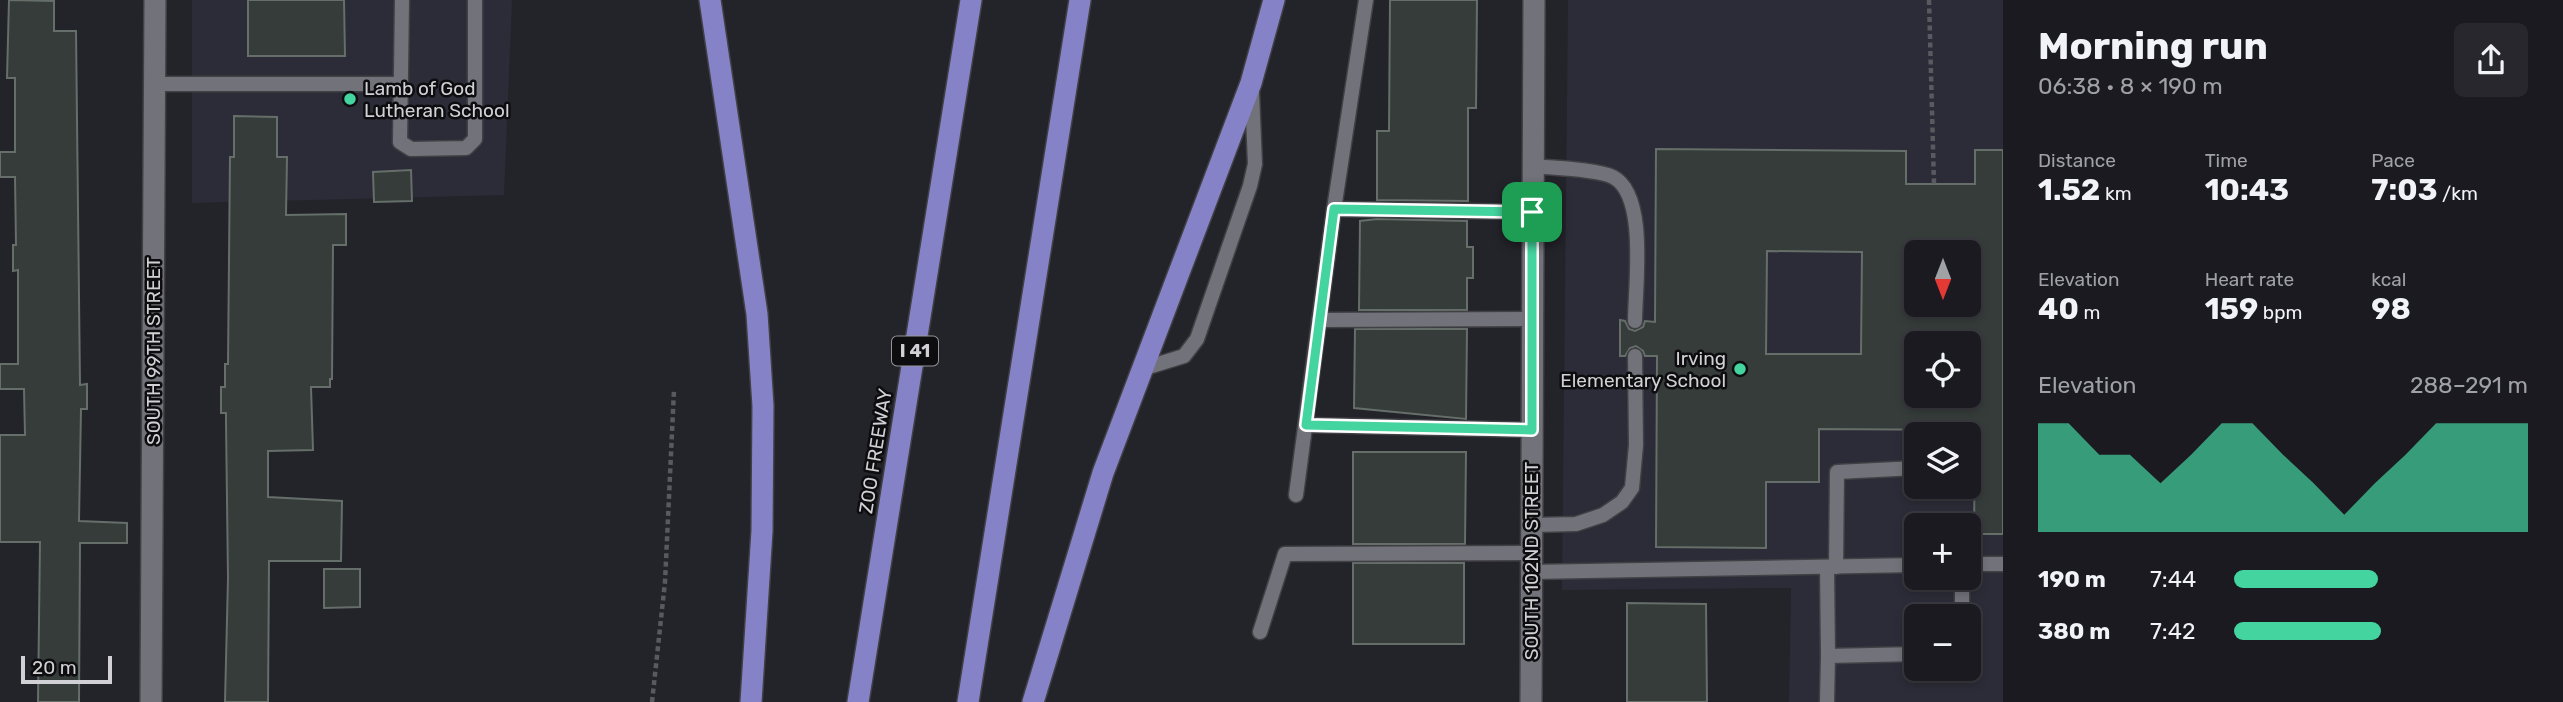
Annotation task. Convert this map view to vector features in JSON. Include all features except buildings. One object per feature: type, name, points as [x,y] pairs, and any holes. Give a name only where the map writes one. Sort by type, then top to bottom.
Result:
[{"type":"highway","points":[[710,0],[757,314],[761,379],[762,531],[751,702]]},
{"type":"highway","name":"ZOO FREEWAY","points":[[858,702],[971,0]]},
{"type":"highway","points":[[968,702],[1080,0]]},
{"type":"highway","points":[[1033,702],[1103,473],[1251,83],[1274,0]]},
{"type":"street","name":"SOUTH 99TH STREET","points":[[151,702],[155,0]]},
{"type":"street","name":"SOUTH 102ND STREET","points":[[1531,702],[1534,0]]},
{"type":"lane","points":[[402,0],[400,142],[411,149],[466,148],[475,139],[475,0]]},
{"type":"lane","points":[[1296,495],[1334,209],[1366,0]]},
{"type":"lane","points":[[1142,369],[1184,356],[1197,339],[1250,186],[1255,164],[1251,83]]},
{"type":"lane","points":[[154,84],[400,84]]},
{"type":"lane","points":[[1532,166],[1613,177],[1629,193],[1636,223],[1635,321]]},
{"type":"lane","points":[[1334,209],[1532,212]]},
{"type":"lane","points":[[1320,320],[1532,319]]},
{"type":"lane","points":[[1531,525],[1576,524],[1603,515],[1622,502],[1632,488],[1636,445],[1635,356]]},
{"type":"lane","points":[[1306,425],[1532,430]]},
{"type":"lane","points":[[1828,702],[1831,567],[1837,472],[1904,469]]},
{"type":"lane","points":[[1260,632],[1285,554],[1531,562],[1831,567],[1904,565]]},
{"type":"lane","points":[[1981,564],[2003,564]]},
{"type":"lane","points":[[1828,656],[1904,654]]},
{"type":"path","points":[[1929,0],[1934,184]]},
{"type":"path","points":[[652,702],[665,582],[674,390]]},
{"type":"shaded area","name":"Lamb of God Lutheran School","points":[[192,0],[512,0],[504,195],[192,203]]},
{"type":"shaded area","name":"Irving Elementary School","points":[[1568,0],[2003,0],[2003,702],[1789,702],[1791,588],[1562,590]]},
{"type":"place","name":"Lamb of God Lutheran School","points":[[350,99]]},
{"type":"place","name":"Irving Elementary School","points":[[1740,369]]},
{"type":"route","points":[[1334,209],[1532,212],[1532,430],[1306,425],[1334,209]]}]
